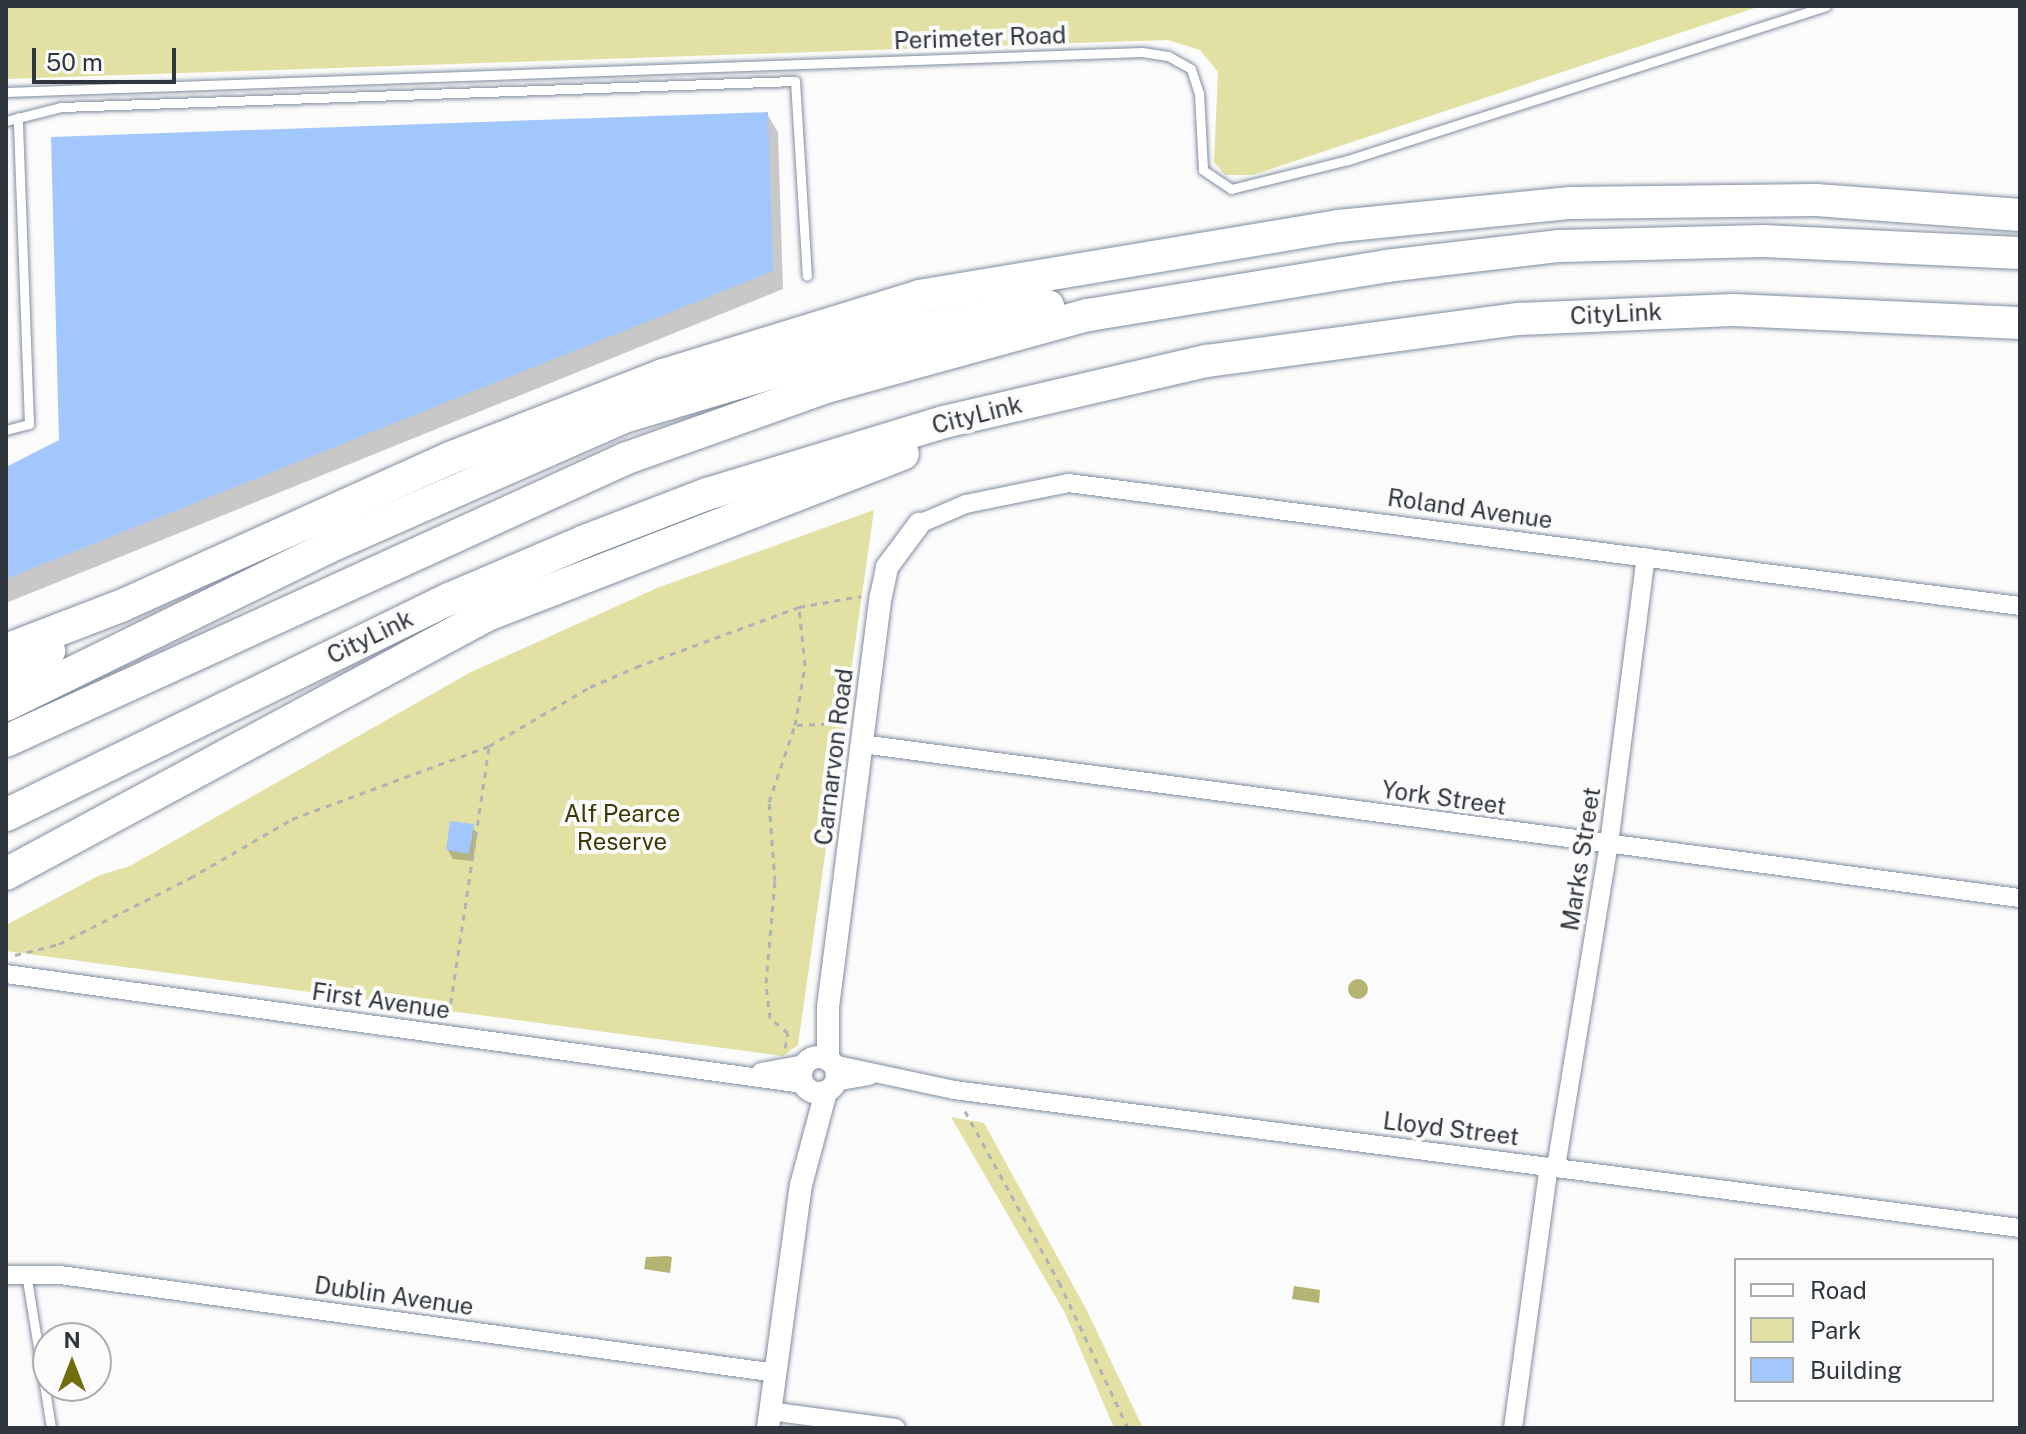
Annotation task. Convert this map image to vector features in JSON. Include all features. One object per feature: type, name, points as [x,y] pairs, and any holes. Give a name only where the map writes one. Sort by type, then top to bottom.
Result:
[{"type":"highway","points":[[6,650],[123,605],[450,458],[663,375],[849,315],[989,282],[1339,226],[1571,203],[1816,200],[2020,215]]},
{"type":"highway","points":[[6,705],[490,474],[712,387],[985,315],[1229,289],[1560,246],[1763,241],[2020,253]]},
{"type":"highway","points":[[6,741],[627,458],[826,387],[970,344],[1088,315],[1229,289]]},
{"type":"highway","name":"CityLink","points":[[6,815],[449,599],[585,541],[824,457],[1071,391],[1207,361],[1519,319],[1733,310],[2020,323]]},
{"type":"highway","points":[[6,874],[487,615],[1071,391]]},
{"type":"highway","points":[[6,674],[123,605]]},
{"type":"street","name":"Roland Avenue","points":[[919,524],[954,507],[1068,483],[2020,606]]},
{"type":"street","name":"Carnarvon Road","points":[[769,1420],[811,1135],[815,1073],[828,1007],[881,596],[887,567],[919,524]]},
{"type":"street","name":"Marks Street","points":[[1513,1428],[1552,1166],[1609,844],[1646,557]]},
{"type":"street","name":"York Street","points":[[864,733],[1609,844],[2020,898]]},
{"type":"street","name":"First Avenue","points":[[6,974],[750,1074],[815,1073]]},
{"type":"street","name":"First Avenue","points":[[750,1074],[815,1073]]},
{"type":"street","name":"Lloyd Street","points":[[815,1073],[876,1075],[954,1090],[2020,1228]]},
{"type":"street","name":"Dublin Avenue","points":[[6,1275],[26,1272],[776,1373]]},
{"type":"street","points":[[769,1420],[896,1428]]},
{"type":"lane","name":"Perimeter Road","points":[[6,92],[1142,52],[1168,56],[1191,69],[1199,93],[1203,170],[1231,189],[1348,160],[1826,6]]},
{"type":"lane","points":[[6,121],[61,107],[795,81],[807,276]]},
{"type":"lane","points":[[6,430],[29,424],[18,117]]},
{"type":"lane","points":[[26,1272],[51,1428]]},
{"type":"path","points":[[6,958],[59,944],[190,878],[292,819],[489,746],[590,687],[799,607],[881,596]]},
{"type":"path","points":[[799,607],[805,665],[795,725],[769,802],[775,902],[766,983],[770,1018],[788,1033],[815,1073]]},
{"type":"path","points":[[795,725],[864,733]]},
{"type":"path","points":[[446,1035],[489,746]]},
{"type":"path","points":[[954,1090],[1059,1282],[1128,1428]]},
{"type":"green space","points":[[6,6],[1761,6],[1253,175],[1225,175],[1214,162],[1218,72],[1200,50],[1168,40],[6,79]]},
{"type":"green space","name":"Alf Pearce Reserve","points":[[874,510],[798,1045],[783,1056],[6,951],[6,925],[100,875],[130,866],[471,672],[657,588]]},
{"type":"green space","points":[[951,1117],[984,1123],[1086,1309],[1143,1428],[1114,1428],[1065,1313]]},
{"type":"shaded area","points":[[1354,979],[1362,979],[1368,989],[1362,999],[1354,999],[1348,993],[1348,985]]},
{"type":"shaded area","points":[[646,1257],[672,1257],[670,1273],[644,1269]]},
{"type":"shaded area","points":[[1294,1286],[1320,1290],[1319,1303],[1292,1299]]},
{"type":"building","points":[[768,112],[773,271],[6,579],[6,467],[59,440],[51,137]]},
{"type":"building","points":[[450,821],[474,824],[469,854],[446,850]]}]
